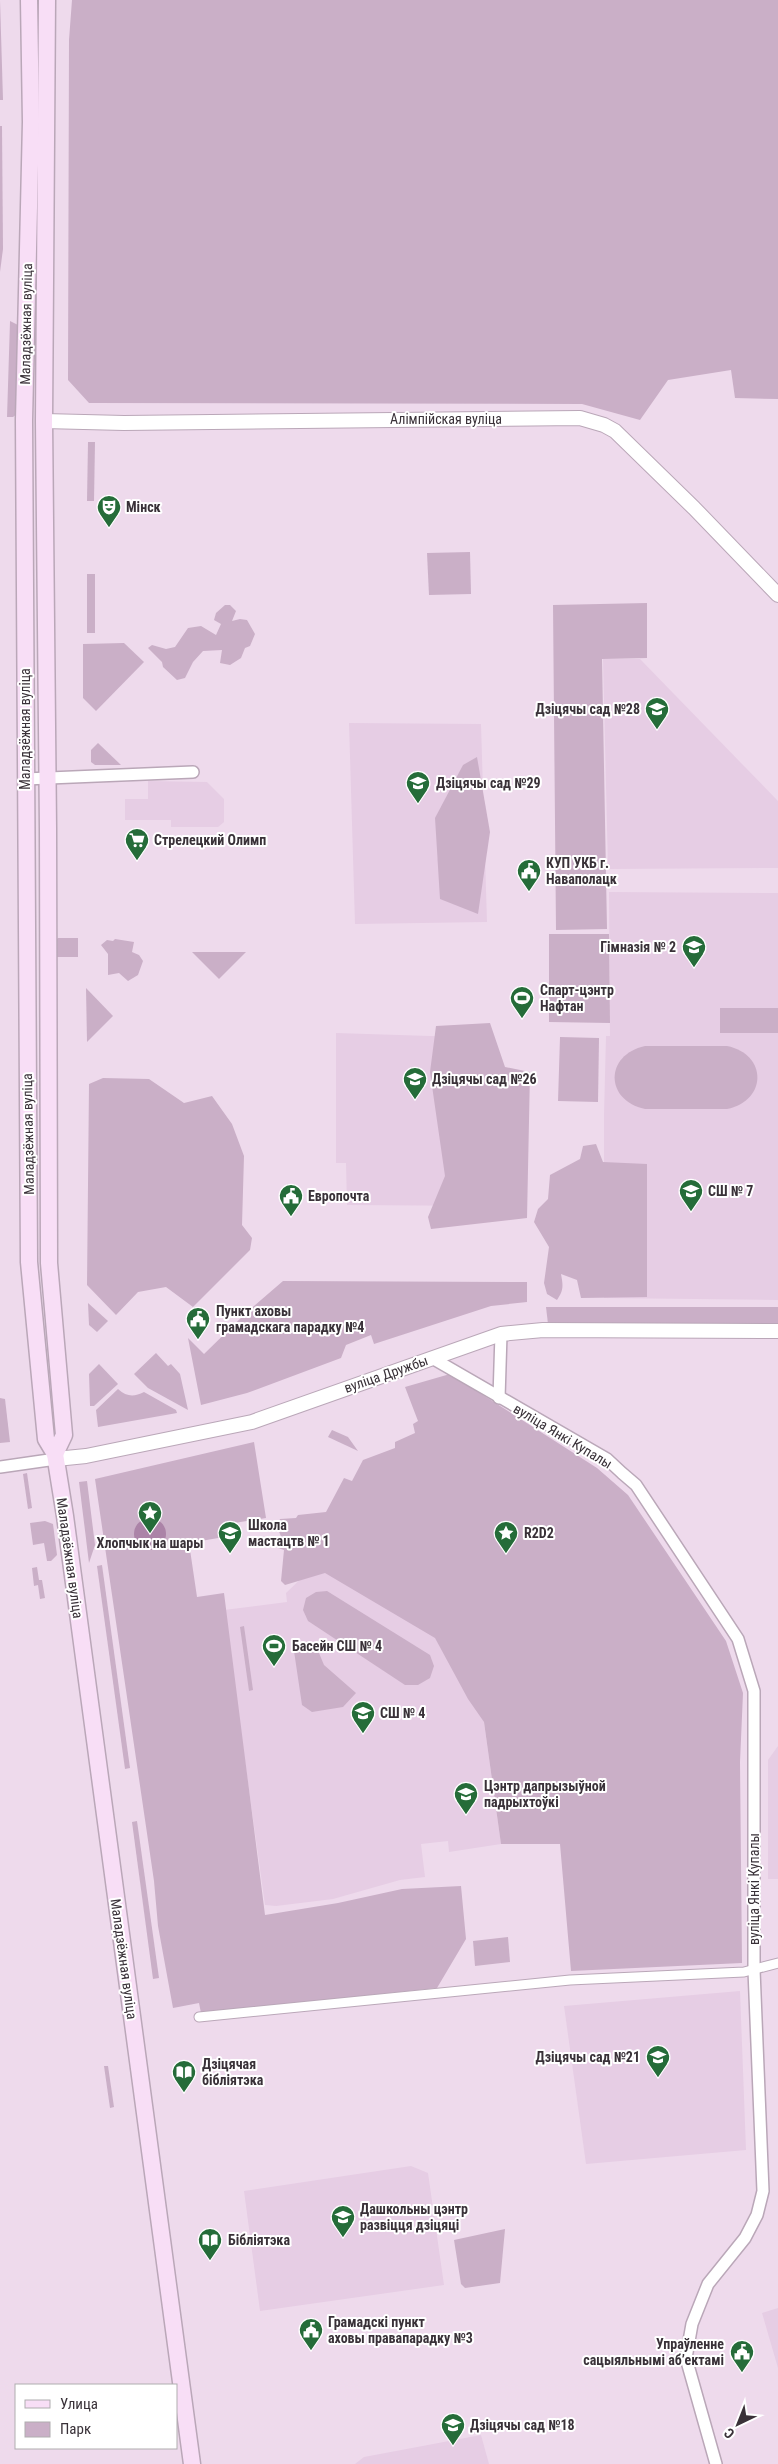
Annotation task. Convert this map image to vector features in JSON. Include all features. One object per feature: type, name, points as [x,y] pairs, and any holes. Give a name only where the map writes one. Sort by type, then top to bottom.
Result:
[{"type":"main road","name":"Маладзёжная вуліца","points":[[30,0],[31,122],[24,420],[29,1262],[46,1439],[56,1456],[192,2464]]},
{"type":"main road","name":"Маладзёжная вуліца","points":[[47,0],[44,421],[48,778],[49,1263],[64,1435],[56,1456]]},
{"type":"main road","points":[[24,420],[44,421]]},
{"type":"street","name":"Алімпійская вуліца","points":[[44,421],[570,418],[590,420],[615,432],[641,455],[778,595]]},
{"type":"street","points":[[25,779],[193,772]]},
{"type":"street","name":"вуліца Дружбы","points":[[0,1467],[56,1456],[86,1456],[252,1422],[501,1334],[543,1330],[778,1331]]},
{"type":"street","name":"вуліца Янкі Купалы","points":[[499,1398],[501,1334]]},
{"type":"street","name":"вуліца Янкі Купалы","points":[[432,1358],[607,1459],[636,1485],[738,1639],[754,1691],[754,1970],[763,2191],[757,2215],[745,2238],[708,2284],[692,2324],[686,2358],[716,2464]]},
{"type":"street","points":[[199,2017],[570,1980],[754,1970],[778,1963]]},
{"type":"shaded area","name":"Дзіцячы сад №28","points":[[603,659],[640,659],[778,801],[778,868],[608,869]]},
{"type":"shaded area","name":"Дзіцячы сад №29","points":[[349,723],[481,724],[487,922],[355,924]]},
{"type":"shaded area","points":[[148,781],[207,782],[224,799],[224,822],[218,827],[171,827],[171,820],[125,820],[125,799],[148,799]]},
{"type":"shaded area","name":"СШ № 7","points":[[609,892],[778,893],[778,1300],[604,1298],[604,1115],[606,1036],[610,1036]]},
{"type":"shaded area","name":"Дзіцячы сад №26","points":[[336,1033],[493,1038],[497,1206],[347,1205],[346,1163],[336,1163]]},
{"type":"shaded area","points":[[150,1518],[156,1519],[161,1523],[165,1528],[165,1540],[161,1545],[156,1549],[150,1550],[144,1549],[139,1545],[135,1540],[134,1534],[135,1528],[139,1523],[144,1519]]},
{"type":"shaded area","name":"СШ № 4","points":[[315,1560],[473,1644],[501,1844],[449,1852],[448,1841],[421,1844],[425,1877],[400,1880],[333,1899],[276,1906],[265,1905],[224,1610],[287,1602],[286,1593],[311,1569]]},
{"type":"shaded area","points":[[778,1746],[778,1879],[768,1879],[768,1760]]},
{"type":"shaded area","name":"Дзіцячы сад №21","points":[[740,1991],[746,2150],[586,2164],[564,2006]]},
{"type":"shaded area","name":"Дашкольны цэнтр развіцця дзіцяці","points":[[411,2166],[428,2173],[444,2285],[260,2311],[244,2191]]},
{"type":"shaded area","points":[[778,2308],[778,2368],[762,2313]]},
{"type":"shaded area","name":"Дзіцячы сад №18","points":[[481,2435],[489,2464],[355,2464],[364,2457]]},
{"type":"green space","points":[[0,0],[3,100],[0,100]]},
{"type":"green space","points":[[72,0],[778,0],[778,399],[735,398],[731,370],[668,380],[640,420],[582,404],[89,403],[68,380],[69,40]]},
{"type":"green space","points":[[0,126],[2,126],[3,249],[0,272]]},
{"type":"green space","points":[[10,321],[18,325],[17,414],[13,417],[7,417]]},
{"type":"green space","points":[[88,442],[95,442],[94,501],[87,501]]},
{"type":"green space","points":[[470,552],[471,594],[429,595],[427,553]]},
{"type":"green space","points":[[87,574],[95,574],[95,633],[87,633]]},
{"type":"green space","points":[[647,603],[647,658],[602,659],[607,929],[556,930],[553,605]]},
{"type":"green space","points":[[225,605],[230,605],[236,611],[232,621],[247,620],[255,634],[250,646],[245,648],[241,658],[230,665],[220,663],[222,650],[203,651],[193,662],[185,678],[177,680],[163,667],[162,662],[148,648],[152,645],[166,649],[175,647],[188,628],[201,626],[216,635],[221,624],[214,620],[216,613]]},
{"type":"green space","points":[[124,643],[144,662],[96,711],[83,698],[83,644]]},
{"type":"green space","points":[[98,743],[121,765],[95,765],[91,762],[91,750]]},
{"type":"green space","points":[[477,757],[490,832],[478,914],[440,899],[435,818],[463,765]]},
{"type":"green space","points":[[549,934],[609,934],[610,1023],[549,1022]]},
{"type":"green space","points":[[58,938],[78,938],[78,957],[57,957],[52,952],[52,943]]},
{"type":"green space","points":[[115,939],[134,942],[132,952],[139,955],[143,961],[138,975],[128,981],[119,973],[108,975],[108,954],[101,945],[107,940],[113,941]]},
{"type":"green space","points":[[192,952],[246,952],[219,979]]},
{"type":"green space","points":[[86,988],[113,1016],[87,1042]]},
{"type":"green space","points":[[720,1008],[778,1008],[778,1033],[720,1033]]},
{"type":"green space","points":[[490,1023],[505,1067],[530,1072],[527,1218],[431,1229],[428,1217],[445,1176],[430,1072],[436,1026]]},
{"type":"green space","points":[[560,1037],[599,1038],[598,1102],[558,1101]]},
{"type":"green space","points":[[645,1046],[727,1046],[740,1051],[750,1058],[755,1067],[756,1087],[750,1096],[740,1104],[727,1109],[645,1109],[632,1104],[622,1097],[617,1088],[615,1078],[616,1068],[622,1059],[632,1051]]},
{"type":"green space","points":[[103,1078],[149,1079],[184,1103],[212,1096],[232,1124],[244,1156],[242,1225],[252,1238],[250,1250],[193,1307],[166,1287],[138,1292],[116,1315],[87,1285],[89,1084]]},
{"type":"green space","points":[[596,1144],[603,1162],[647,1164],[647,1297],[581,1298],[577,1280],[561,1274],[562,1287],[557,1300],[547,1294],[544,1283],[549,1247],[534,1222],[538,1209],[548,1199],[550,1175],[580,1159],[583,1146]]},
{"type":"green space","points":[[283,1281],[527,1282],[527,1302],[491,1306],[374,1344],[371,1335],[346,1345],[341,1358],[247,1393],[201,1405],[188,1338],[204,1354],[247,1312]]},
{"type":"green space","points":[[88,1303],[108,1321],[97,1332],[89,1325]]},
{"type":"green space","points":[[546,1307],[778,1307],[778,1325],[548,1324]]},
{"type":"green space","points":[[156,1353],[168,1366],[171,1364],[180,1374],[188,1410],[148,1388],[134,1374]]},
{"type":"green space","points":[[99,1364],[118,1384],[94,1406],[90,1406],[89,1374]]},
{"type":"green space","points":[[450,1374],[597,1468],[628,1495],[726,1641],[743,1693],[740,1762],[742,1963],[571,1971],[560,1844],[501,1844],[484,1722],[468,1699],[435,1638],[325,1573],[285,1585],[281,1581],[284,1550],[278,1548],[283,1541],[277,1527],[280,1519],[326,1512],[344,1478],[352,1481],[363,1460],[395,1448],[395,1442],[415,1433],[413,1424],[418,1421],[405,1387]]},
{"type":"green space","points":[[118,1389],[124,1394],[131,1395],[144,1392],[176,1410],[177,1413],[98,1427],[96,1410]]},
{"type":"green space","points":[[0,1398],[5,1399],[10,1442],[0,1443]]},
{"type":"green space","points":[[332,1430],[348,1437],[358,1451],[328,1437]]},
{"type":"green space","points":[[254,1442],[266,1518],[228,1524],[230,1536],[189,1543],[197,1597],[224,1593],[265,1915],[338,1903],[402,1889],[461,1886],[466,1939],[437,1988],[201,2013],[199,2003],[173,2008],[158,1926],[154,1881],[95,1479]]},
{"type":"green space","points":[[27,1473],[32,1508],[28,1509],[23,1474]]},
{"type":"green space","points":[[87,1481],[95,1545],[89,1563],[79,1482]]},
{"type":"green space","points":[[45,1521],[53,1524],[57,1555],[51,1561],[47,1561],[44,1543],[33,1545],[30,1523]]},
{"type":"green space","points":[[102,1565],[130,1768],[125,1769],[97,1566]]},
{"type":"green space","points":[[37,1567],[39,1580],[42,1580],[45,1598],[40,1599],[38,1585],[34,1586],[32,1568]]},
{"type":"green space","points":[[327,1591],[430,1655],[434,1666],[430,1678],[418,1685],[405,1685],[308,1621],[303,1610],[306,1598],[316,1592]]},
{"type":"green space","points":[[244,1626],[253,1690],[249,1691],[240,1627]]},
{"type":"green space","points":[[303,1644],[319,1653],[324,1665],[356,1693],[343,1707],[312,1712],[302,1705],[294,1651]]},
{"type":"green space","points":[[137,1821],[159,1978],[153,1979],[132,1822]]},
{"type":"green space","points":[[508,1937],[510,1962],[475,1966],[473,1941]]},
{"type":"green space","points":[[104,2066],[108,2066],[114,2107],[110,2108]]},
{"type":"green space","points":[[505,2229],[500,2283],[465,2288],[461,2284],[454,2240]]},
{"type":"place","name":"Мінск","points":[[109,528]]},
{"type":"place","name":"Дзіцячы сад №28","points":[[657,730]]},
{"type":"place","name":"Дзіцячы сад №29","points":[[418,804]]},
{"type":"place","name":"Стрелецкий Олимп","points":[[137,861]]},
{"type":"place","name":"КУП УКБ г. Наваполацк","points":[[529,892]]},
{"type":"place","name":"Гімназія № 2","points":[[694,968]]},
{"type":"place","name":"Спарт-цэнтр Нафтан","points":[[522,1019]]},
{"type":"place","name":"Дзіцячы сад №26","points":[[415,1100]]},
{"type":"place","name":"СШ № 7","points":[[691,1212]]},
{"type":"place","name":"Европочта","points":[[291,1217]]},
{"type":"place","name":"Пункт аховы грамадскага парадку №4","points":[[198,1340]]},
{"type":"place","name":"Хлопчык на шары","points":[[150,1534]]},
{"type":"place","name":"Школа мастацтв № 1","points":[[230,1554]]},
{"type":"place","name":"R2D2","points":[[506,1554]]},
{"type":"place","name":"Басейн СШ № 4","points":[[274,1667]]},
{"type":"place","name":"СШ № 4","points":[[363,1734]]},
{"type":"place","name":"Цэнтр дапрызыўной падрыхтоўкі","points":[[466,1815]]},
{"type":"place","name":"Дзіцячы сад №21","points":[[658,2078]]},
{"type":"place","name":"Дзіцячая бібліятэка","points":[[184,2093]]},
{"type":"place","name":"Дашкольны цэнтр развіцця дзіцяці","points":[[343,2238]]},
{"type":"place","name":"Бібліятэка","points":[[210,2261]]},
{"type":"place","name":"Грамадскі пункт аховы правапарадку №3","points":[[311,2351]]},
{"type":"place","name":"Упраўленне сацыяльнымі абʼектамі","points":[[742,2373]]},
{"type":"place","name":"Дзіцячы сад №18","points":[[453,2446]]}]
